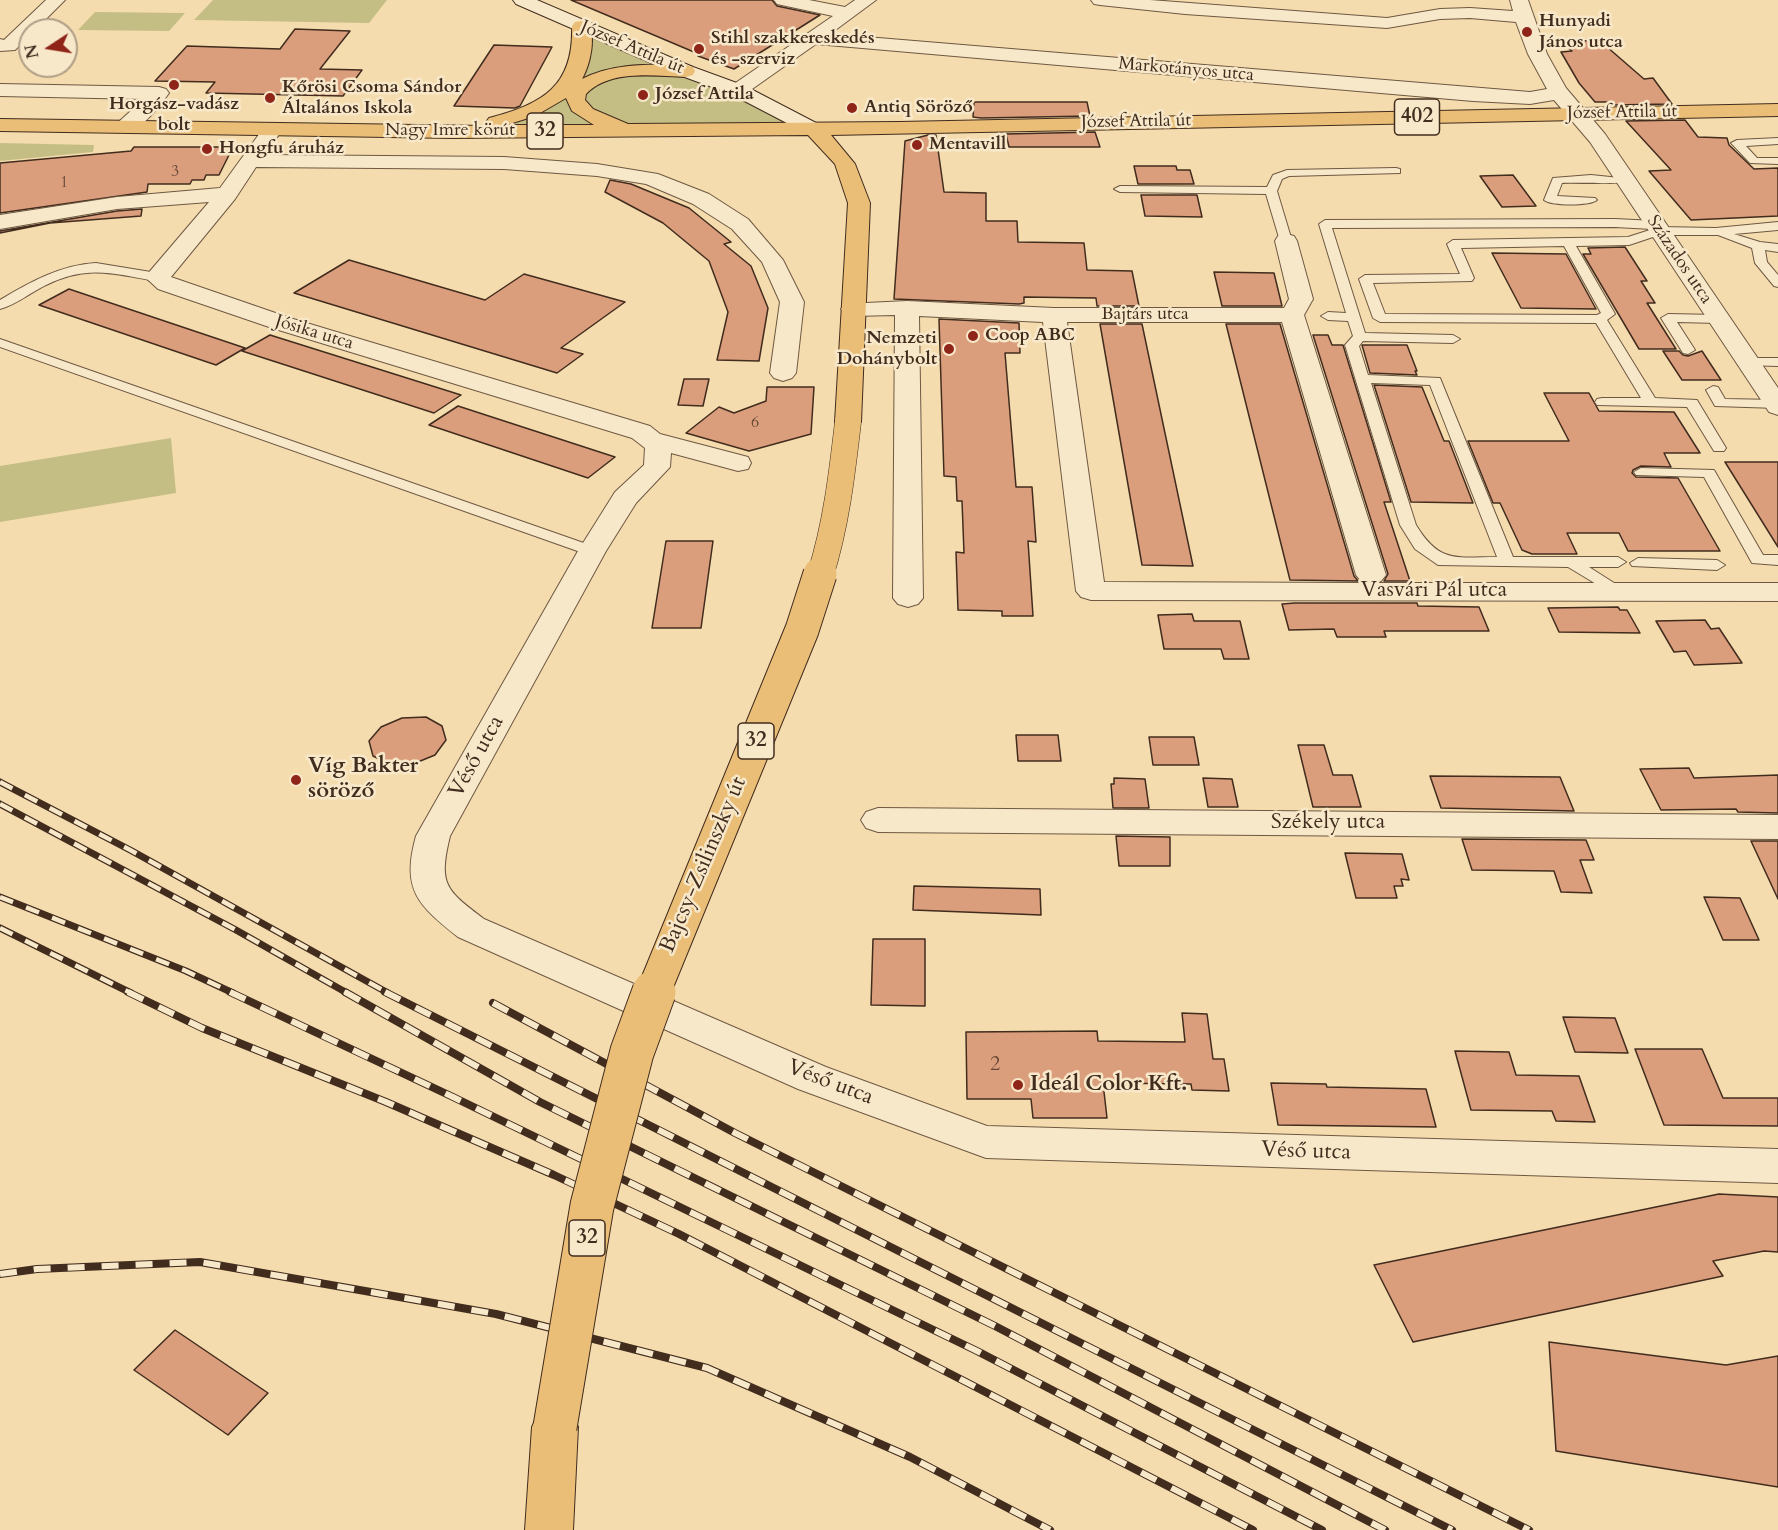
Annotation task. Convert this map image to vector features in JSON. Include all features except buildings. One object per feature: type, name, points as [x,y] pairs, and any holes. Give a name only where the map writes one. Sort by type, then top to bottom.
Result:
[{"type":"main road","points":[[453,132],[527,114],[554,96],[574,76],[582,47],[581,26]]},
{"type":"main road","points":[[636,129],[603,122],[590,116],[578,107],[574,101],[574,95],[581,87],[598,78],[615,74],[639,71],[686,71]]},
{"type":"main road","name":"József Attila út","points":[[813,129],[1778,110]]},
{"type":"main road","name":"Nagy Imre körút","points":[[0,125],[453,132],[813,129]]},
{"type":"main road","points":[[845,164],[853,149],[864,140],[884,131],[900,128]]},
{"type":"main road","name":"Bajcsy-Zsilinszky út","points":[[549,1530],[555,1427],[592,1206],[632,1052],[664,963],[802,630],[828,551],[841,488],[848,422],[859,203],[845,164],[834,149],[813,129]]},
{"type":"street","points":[[37,18],[56,0]]},
{"type":"street","name":"József Attila út","points":[[522,0],[686,71],[738,90],[813,129]]},
{"type":"street","points":[[783,0],[846,13]]},
{"type":"street","points":[[738,90],[867,0]]},
{"type":"street","points":[[1107,1],[1185,9],[1387,22],[1440,14],[1521,8]]},
{"type":"street","name":"Százados utca","points":[[1521,8],[1534,52],[1545,73],[1595,133],[1777,406]]},
{"type":"street","points":[[0,25],[18,25]]},
{"type":"street","points":[[0,45],[8,46],[18,36]]},
{"type":"street","name":"Markotányos utca","points":[[811,38],[1473,95],[1530,98],[1561,93]]},
{"type":"street","points":[[0,90],[159,93],[145,110],[123,128]]},
{"type":"street","points":[[157,277],[171,264],[227,194],[272,130]]},
{"type":"street","name":"Nagy Imre körút","points":[[252,160],[504,163],[597,170],[651,178],[701,198],[740,224],[772,260],[792,302],[783,373]]},
{"type":"street","points":[[0,222],[117,203],[227,194]]},
{"type":"street","points":[[1286,241],[1301,299],[1292,315],[1371,575]]},
{"type":"street","name":"Jósika utca","points":[[157,277],[166,284],[281,323],[641,432],[655,443],[738,463]]},
{"type":"street","points":[[907,308],[908,598]]},
{"type":"street","name":"Bajtárs utca","points":[[853,309],[907,308],[1054,315],[1292,315]]},
{"type":"street","name":"Vasvári Pál utca","points":[[1054,315],[1090,591],[1778,592]]},
{"type":"street","name":"Véső utca","points":[[655,443],[657,467],[625,498],[592,551],[433,836],[425,861],[425,877],[434,897],[471,928],[812,1078],[986,1142],[1778,1166]]},
{"type":"street","name":"Székely utca","points":[[878,820],[1778,827]]},
{"type":"lane","points":[[1778,141],[1737,142],[1754,161],[1778,161]]},
{"type":"lane","points":[[1286,241],[1271,191],[1277,177],[1287,173],[1395,171]]},
{"type":"lane","points":[[1592,200],[1550,200],[1557,180],[1591,178],[1620,181]]},
{"type":"lane","points":[[1120,189],[1271,191]]},
{"type":"lane","points":[[1360,337],[1325,224],[1615,223],[1716,232],[1778,226]]},
{"type":"lane","points":[[1568,242],[1608,315],[1600,319],[1380,318],[1365,279],[1468,278],[1453,244],[1568,242],[1629,241],[1657,228]]},
{"type":"lane","points":[[1716,232],[1758,246],[1778,248]]},
{"type":"lane","points":[[1758,246],[1761,263],[1778,283]]},
{"type":"lane","points":[[0,305],[35,285],[68,272],[94,267],[157,277]]},
{"type":"lane","points":[[1328,316],[1354,317]]},
{"type":"lane","points":[[1688,350],[1668,318],[1718,319]]},
{"type":"lane","points":[[1600,319],[1651,403]]},
{"type":"lane","points":[[1454,339],[1360,337],[1352,345],[1407,525],[1421,546],[1444,561],[1618,562]]},
{"type":"lane","points":[[0,343],[592,551]]},
{"type":"lane","points":[[1748,362],[1778,362]]},
{"type":"lane","points":[[1362,379],[1435,381],[1507,562]]},
{"type":"lane","points":[[1713,390],[1720,403],[1777,406]]},
{"type":"lane","points":[[1602,402],[1692,403],[1719,448]]},
{"type":"lane","points":[[1641,472],[1709,472],[1758,560],[1778,560]]},
{"type":"lane","points":[[1571,562],[1616,591]]},
{"type":"lane","points":[[1638,563],[1717,565]]},
{"type":"lane","points":[[1666,564],[1678,591]]},
{"type":"shaded area","points":[[213,0],[387,0],[369,23],[194,20]]},
{"type":"shaded area","points":[[95,12],[185,13],[169,31],[78,30]]},
{"type":"shaded area","points":[[581,26],[813,129],[454,132],[527,114],[574,76]]},
{"type":"shaded area","points":[[0,143],[94,145],[93,152],[0,161]]},
{"type":"shaded area","points":[[171,438],[176,493],[0,522],[0,466]]},
{"type":"railway","points":[[0,782],[132,851],[388,993]]},
{"type":"railway","points":[[0,804],[236,930],[347,993]]},
{"type":"railway","points":[[0,897],[186,971],[233,993]]},
{"type":"railway","points":[[0,928],[131,993]]},
{"type":"railway","points":[[128,992],[202,1028],[386,1102],[554,1175],[679,1234],[1253,1530]]},
{"type":"railway","points":[[230,992],[453,1097],[977,1351],[1322,1530]]},
{"type":"railway","points":[[345,992],[540,1102],[995,1326],[1385,1530]]},
{"type":"railway","points":[[385,992],[1452,1530]]},
{"type":"railway","points":[[493,1003],[735,1133],[1529,1530]]},
{"type":"railway","points":[[0,1274],[37,1269],[200,1262],[496,1314],[707,1368],[910,1457],[1050,1530]]},
{"type":"place","name":"Hunyadi János utca","points":[[1527,32]]},
{"type":"place","name":"Stihl szakkereskedés és -szerviz","points":[[699,49]]},
{"type":"place","name":"Horgász-vadász bolt","points":[[174,85]]},
{"type":"place","name":"József Attila","points":[[643,95]]},
{"type":"place","name":"Kőrösi Csoma Sándor Általános Iskola","points":[[270,98]]},
{"type":"place","name":"Antiq Söröző","points":[[852,108]]},
{"type":"place","name":"Mentavill","points":[[917,145]]},
{"type":"place","name":"Hongfu áruház","points":[[207,149]]},
{"type":"place","name":"Coop ABC","points":[[973,336]]},
{"type":"place","name":"Nemzeti Dohánybolt","points":[[949,349]]},
{"type":"place","name":"Víg Bakter söröző","points":[[296,780]]},
{"type":"place","name":"Ideál Color Kft.","points":[[1018,1085]]}]
